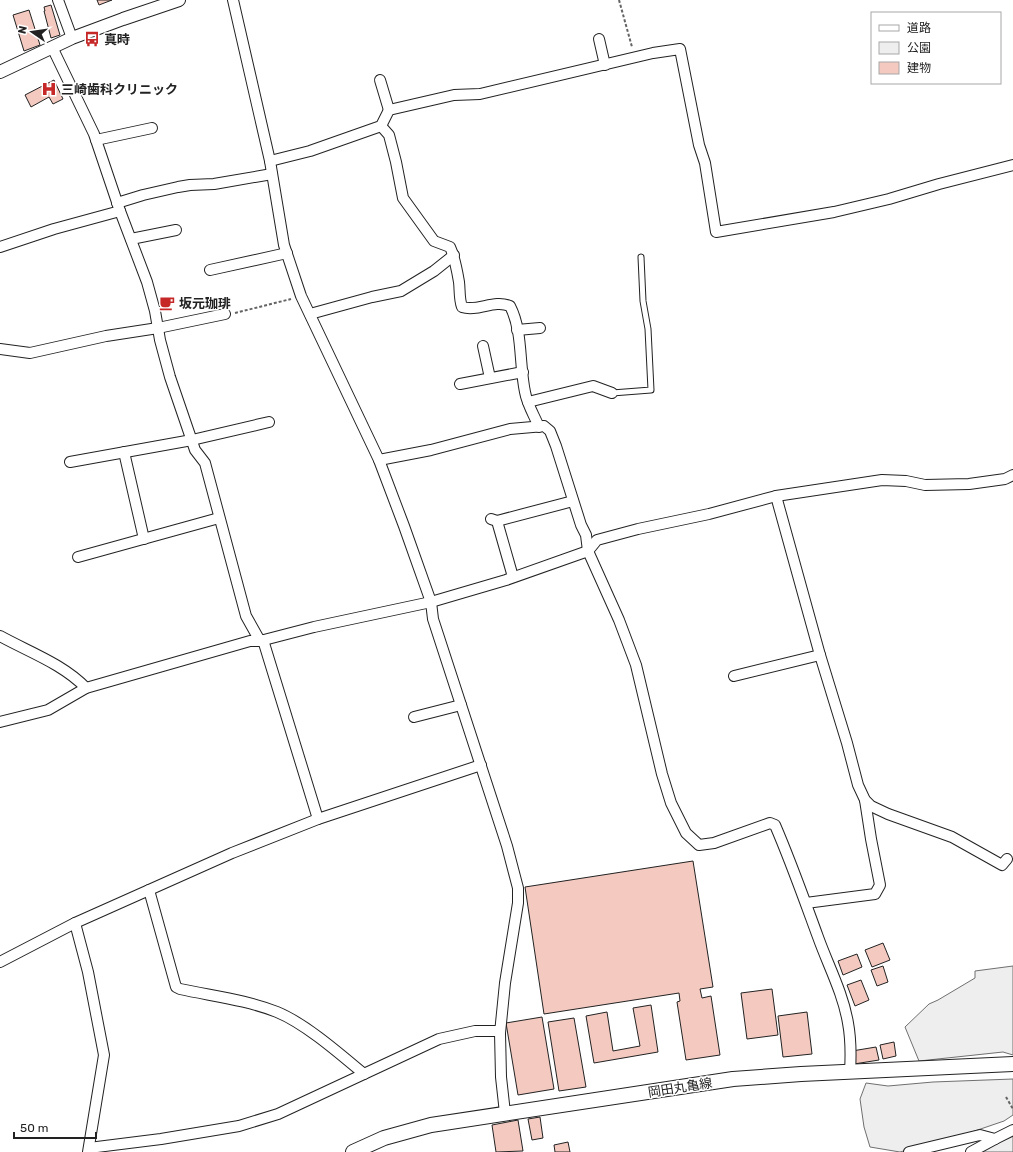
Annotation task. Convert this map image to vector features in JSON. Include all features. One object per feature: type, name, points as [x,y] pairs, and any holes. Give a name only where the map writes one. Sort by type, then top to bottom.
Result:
[{"type":"main road","name":"岡田丸亀線","points":[[353,1152],[384,1138],[431,1125],[733,1079],[774,1075],[1013,1064]]},
{"type":"street","points":[[58,0],[72,38]]},
{"type":"street","points":[[0,72],[72,38],[179,0]]},
{"type":"street","points":[[233,0],[270,161],[284,245],[301,296],[379,460],[404,526],[430,602],[433,619],[507,846],[518,888],[518,903],[505,983],[500,1031],[501,1077],[505,1113]]},
{"type":"street","points":[[599,38],[605,65]]},
{"type":"street","points":[[52,47],[96,140],[147,282],[170,377],[195,450],[205,463],[246,616],[262,640],[318,819]]},
{"type":"street","points":[[389,110],[454,95],[480,94],[680,49],[699,145],[705,163],[716,232],[834,212],[889,199],[939,184],[1013,165]]},
{"type":"street","points":[[270,161],[310,151],[381,126],[389,110],[380,80]]},
{"type":"street","points":[[381,126],[389,135],[403,198],[434,242],[450,247],[454,255],[459,281],[460,303],[462,307],[469,309],[505,303],[510,306],[517,330],[525,392],[539,426]]},
{"type":"street","points":[[96,140],[152,128]]},
{"type":"street","points":[[0,247],[119,207],[143,195],[190,185],[214,184],[272,174]]},
{"type":"street","points":[[131,239],[176,230]]},
{"type":"street","points":[[210,270],[287,253]]},
{"type":"street","points":[[310,314],[372,297],[401,291],[434,271],[454,255]]},
{"type":"street","points":[[0,349],[30,353],[106,336],[158,328],[224,314]]},
{"type":"street","points":[[517,330],[540,328]]},
{"type":"street","points":[[482,346],[490,378]]},
{"type":"street","points":[[460,384],[522,372]]},
{"type":"street","points":[[528,402],[593,386],[612,393]]},
{"type":"street","points":[[70,462],[192,440],[268,422]]},
{"type":"street","points":[[379,460],[431,450],[510,429],[544,426],[550,431],[581,525],[586,535],[588,551],[619,620],[636,665],[662,774],[671,803],[686,833],[699,845],[714,843],[770,824],[775,825],[788,855],[844,1005],[851,1046],[850,1072]]},
{"type":"street","points":[[124,452],[144,539]]},
{"type":"street","points":[[0,722],[48,710],[86,688],[250,642],[430,602],[513,577],[588,551],[597,540],[776,496],[882,480],[906,481],[925,485],[969,484],[1005,479],[1013,475]]},
{"type":"street","points":[[776,496],[858,785],[865,800],[870,839],[880,885],[874,894],[806,903]]},
{"type":"street","points":[[513,577],[494,520],[574,501]]},
{"type":"street","points":[[78,557],[219,518]]},
{"type":"street","points":[[0,636],[62,669],[76,678],[86,688]]},
{"type":"street","points":[[734,676],[820,654]]},
{"type":"street","points":[[414,717],[461,705]]},
{"type":"street","points":[[0,962],[75,923],[232,853],[318,819],[481,766]]},
{"type":"street","points":[[865,800],[871,806],[888,814],[952,838],[1002,865],[1007,859]]},
{"type":"street","points":[[149,890],[176,987],[278,1012],[299,1024],[364,1074]]},
{"type":"street","points":[[75,923],[88,972],[104,1055],[89,1150],[239,1126],[278,1114],[439,1039],[475,1031],[500,1031]]},
{"type":"street","points":[[970,1152],[1013,1130]]},
{"type":"street","points":[[909,1152],[980,1135],[995,1140]]},
{"type":"lane","points":[[612,393],[651,390],[648,329],[643,301],[641,257]]},
{"type":"path","points":[[619,0],[636,58]]},
{"type":"path","points":[[224,314],[230,314],[301,296]]},
{"type":"path","points":[[1006,1097],[1013,1109]]},
{"type":"green space","points":[[1013,966],[1013,1055],[1003,1052],[919,1061],[905,1027],[929,1004],[975,978],[975,971]]},
{"type":"green space","points":[[1013,1079],[1013,1115],[1004,1121],[963,1135],[900,1152],[870,1147],[864,1127],[860,1099],[866,1083],[888,1086],[933,1082]]},
{"type":"green space","points":[[1013,1134],[1013,1152],[977,1152]]},
{"type":"building","points":[[97,0],[112,0],[99,5]]},
{"type":"building","points":[[51,5],[60,35],[51,38],[44,7]]},
{"type":"building","points":[[29,10],[40,45],[24,51],[13,15]]},
{"type":"building","points":[[54,80],[63,99],[53,104],[49,97],[31,107],[25,95]]},
{"type":"building","points":[[693,861],[713,987],[700,989],[702,998],[711,996],[720,1055],[686,1060],[677,1002],[680,1001],[679,993],[544,1014],[525,887]]},
{"type":"building","points":[[883,943],[890,960],[872,967],[865,950]]},
{"type":"building","points":[[857,954],[862,967],[843,975],[838,961]]},
{"type":"building","points":[[883,966],[888,982],[877,986],[871,970]]},
{"type":"building","points":[[861,980],[869,1000],[855,1006],[847,985]]},
{"type":"building","points":[[772,989],[778,1035],[747,1039],[741,993]]},
{"type":"building","points":[[651,1005],[658,1052],[594,1063],[586,1016],[607,1012],[613,1051],[640,1046],[633,1008]]},
{"type":"building","points":[[807,1012],[812,1054],[783,1057],[778,1016]]},
{"type":"building","points":[[542,1017],[554,1089],[518,1095],[506,1023]]},
{"type":"building","points":[[574,1018],[586,1087],[559,1091],[548,1022]]},
{"type":"building","points":[[894,1042],[896,1056],[883,1059],[880,1045]]},
{"type":"building","points":[[876,1047],[879,1060],[854,1064],[852,1051]]},
{"type":"building","points":[[540,1117],[543,1138],[532,1140],[528,1119]]},
{"type":"building","points":[[518,1120],[523,1151],[496,1152],[492,1125]]},
{"type":"building","points":[[568,1142],[570,1152],[555,1152],[554,1145]]},
{"type":"place","name":"真時","points":[[92,39]]},
{"type":"place","name":"三崎歯科クリニック","points":[[49,89]]},
{"type":"place","name":"坂元珈琲","points":[[167,303]]}]
